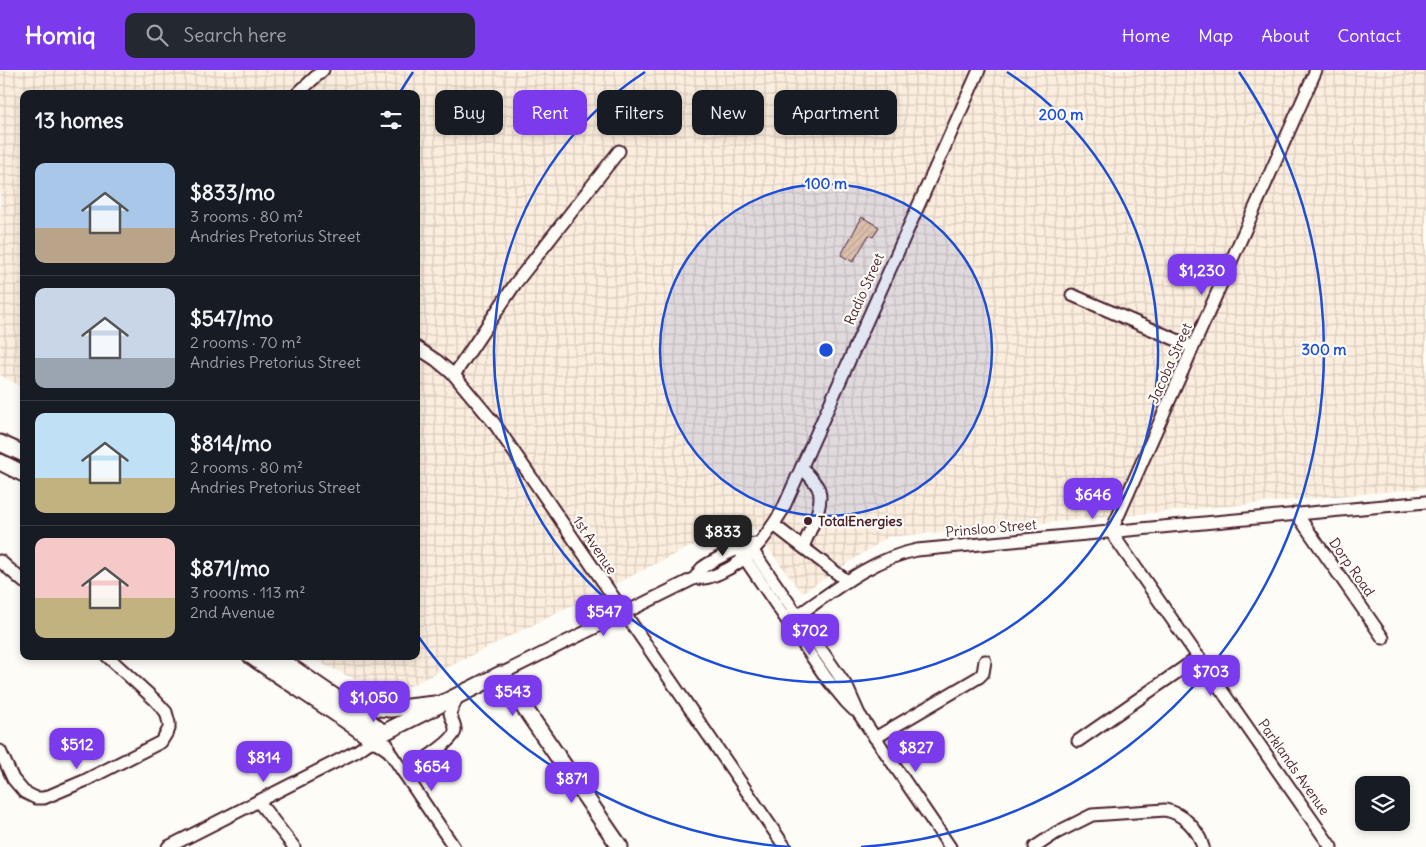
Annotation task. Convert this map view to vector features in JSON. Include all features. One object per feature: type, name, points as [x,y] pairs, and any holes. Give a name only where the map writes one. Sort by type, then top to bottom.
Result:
[{"type":"main road","points":[[0,443],[20,452]]},
{"type":"main road","points":[[0,462],[20,472]]},
{"type":"main road","points":[[256,660],[353,725],[378,737]]},
{"type":"main road","points":[[281,660],[364,717],[378,737]]},
{"type":"main road","points":[[378,737],[501,674],[620,847]]},
{"type":"main road","points":[[316,685],[359,704],[379,709],[443,704]]},
{"type":"street","points":[[301,90],[323,70]]},
{"type":"street","name":"Radio Street","points":[[749,549],[774,525],[782,511],[979,70]]},
{"type":"street","name":"Jacoba Street","points":[[1112,532],[1316,70]]},
{"type":"street","points":[[454,375],[515,284],[619,151]]},
{"type":"street","points":[[1072,295],[1193,348]]},
{"type":"street","name":"1st Avenue","points":[[420,350],[454,375],[494,423],[785,847]]},
{"type":"street","points":[[802,467],[818,488],[820,498],[818,509],[803,547]]},
{"type":"street","name":"Prinsloo Street","points":[[793,618],[847,581],[884,559],[917,550],[1426,502]]},
{"type":"street","name":"Dorp Road","points":[[1296,513],[1383,638]]},
{"type":"street","points":[[774,525],[847,581]]},
{"type":"street","name":"Parklands Avenue","points":[[1112,532],[1331,847]]},
{"type":"street","points":[[501,674],[695,578],[701,569],[749,549],[793,618],[847,687],[859,714],[950,847]]},
{"type":"street","points":[[0,561],[20,578]]},
{"type":"street","points":[[1078,741],[1199,657]]},
{"type":"street","points":[[0,751],[13,779],[24,792],[36,798],[44,798],[158,745],[167,735],[169,723],[166,712],[111,660]]},
{"type":"street","points":[[875,738],[979,677],[985,661]]},
{"type":"street","points":[[404,773],[454,735],[456,729],[450,713],[458,696]]},
{"type":"street","points":[[168,847],[357,751],[378,737],[454,847]]},
{"type":"street","points":[[258,801],[294,847]]},
{"type":"street","points":[[1035,847],[1056,833],[1092,815],[1165,810],[1175,811],[1182,815],[1191,824],[1203,847]]},
{"type":"shaded area","points":[[0,70],[1426,70],[1426,488],[888,537],[802,593],[746,519],[390,696],[314,660],[420,660],[420,90],[20,90],[20,386],[0,375]]},
{"type":"building","points":[[862,217],[879,227],[873,237],[869,235],[853,262],[841,255]]},
{"type":"place","name":"TotalEnergies","points":[[808,521]]}]
